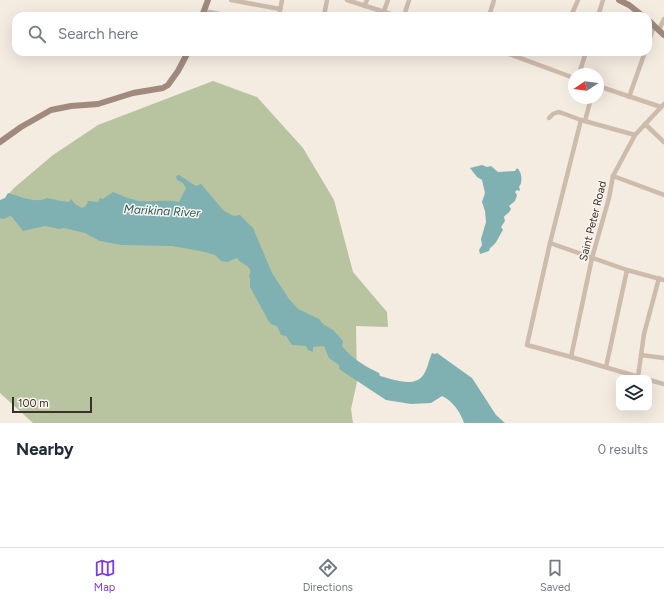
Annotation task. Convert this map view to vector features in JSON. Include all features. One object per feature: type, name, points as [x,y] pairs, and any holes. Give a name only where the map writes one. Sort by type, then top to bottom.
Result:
[{"type":"street","points":[[204,12],[208,0]]},
{"type":"street","points":[[231,0],[280,9]]},
{"type":"street","points":[[280,12],[282,0]]},
{"type":"street","points":[[325,12],[327,0]]},
{"type":"street","points":[[347,0],[384,11],[388,0]]},
{"type":"street","points":[[364,6],[367,0]]},
{"type":"street","points":[[405,12],[409,0]]},
{"type":"street","points":[[490,12],[494,0]]},
{"type":"street","points":[[573,12],[578,0]]},
{"type":"street","points":[[599,12],[603,0]]},
{"type":"street","points":[[619,0],[629,5],[637,12]]},
{"type":"street","points":[[652,39],[659,30],[664,19]]},
{"type":"street","points":[[0,142],[21,127],[51,110],[71,106],[98,104],[133,93],[163,88],[168,85],[186,56]]},
{"type":"street","points":[[515,56],[568,76]]},
{"type":"street","points":[[581,68],[585,56]]},
{"type":"street","points":[[630,97],[644,56]]},
{"type":"street","points":[[604,88],[663,106]]},
{"type":"street","points":[[589,104],[583,120],[550,243],[526,345],[571,356],[633,375]]},
{"type":"street","name":"Saint Peter Road","points":[[571,356],[592,258],[609,198],[613,176],[635,135],[663,106]]},
{"type":"street","points":[[549,118],[558,112],[635,135]]},
{"type":"street","points":[[645,124],[664,142]]},
{"type":"street","points":[[613,176],[664,195]]},
{"type":"street","points":[[550,243],[627,270],[661,279],[644,334],[640,375]]},
{"type":"street","points":[[606,367],[627,270]]},
{"type":"street","points":[[641,355],[664,358]]},
{"type":"street","points":[[652,381],[664,384]]},
{"type":"green space","points":[[213,81],[257,97],[303,148],[334,200],[353,272],[387,312],[388,327],[356,326],[357,382],[351,409],[353,423],[33,423],[0,393],[0,204],[14,188],[53,155],[98,125]]},
{"type":"water","points":[[482,165],[487,167],[491,166],[498,172],[515,171],[517,168],[521,174],[521,180],[519,187],[520,190],[515,192],[517,195],[515,201],[509,206],[511,209],[504,217],[505,221],[501,227],[503,230],[496,243],[490,248],[489,251],[480,254],[479,250],[482,245],[481,239],[486,222],[482,202],[485,193],[482,180],[477,177],[470,168]]},
{"type":"water","name":"Marikina River","points":[[179,175],[196,186],[201,184],[224,211],[234,216],[240,215],[253,228],[272,273],[289,299],[298,309],[319,319],[323,324],[333,330],[343,341],[342,346],[354,358],[379,373],[380,376],[397,381],[410,382],[420,379],[425,372],[432,353],[437,353],[472,378],[496,415],[505,423],[464,423],[456,407],[442,396],[431,403],[411,404],[386,400],[339,369],[339,365],[329,358],[324,346],[313,347],[313,352],[308,350],[306,346],[292,345],[286,336],[281,335],[277,326],[271,324],[268,320],[250,287],[249,268],[237,258],[227,262],[221,261],[215,255],[172,246],[121,245],[100,241],[85,233],[64,228],[59,229],[45,226],[23,231],[12,217],[10,216],[4,219],[0,218],[0,200],[5,198],[8,193],[33,200],[42,200],[47,198],[69,202],[71,199],[75,204],[82,208],[86,206],[88,201],[98,202],[100,198],[103,199],[113,192],[130,199],[140,201],[179,202],[186,188],[183,183],[177,180],[176,176]]}]
